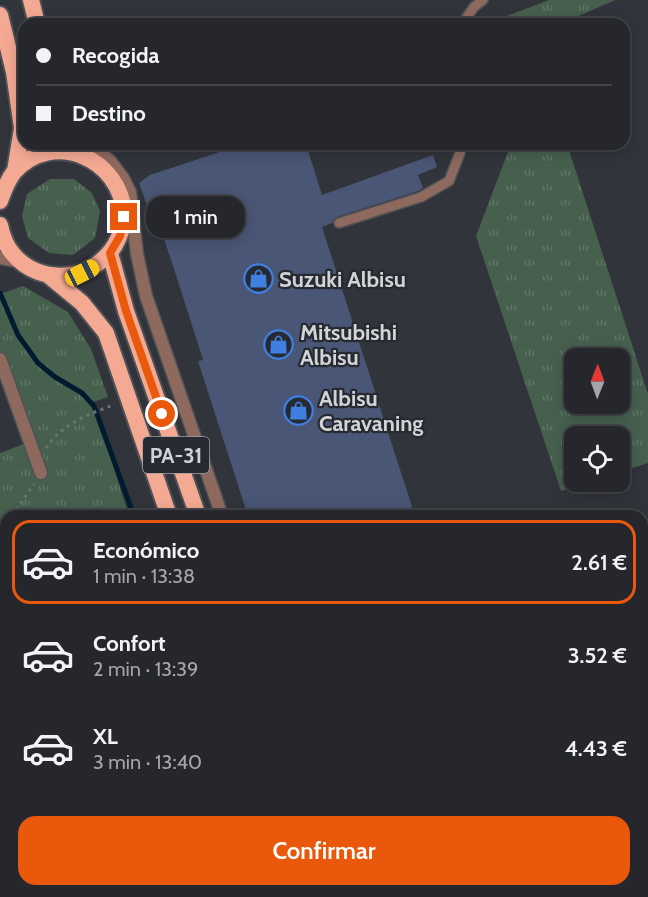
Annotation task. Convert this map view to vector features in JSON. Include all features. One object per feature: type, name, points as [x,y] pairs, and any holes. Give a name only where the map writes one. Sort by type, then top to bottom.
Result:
[{"type":"highway","points":[[30,0],[36,18]]},
{"type":"highway","points":[[0,15],[14,72],[18,100]]},
{"type":"highway","points":[[15,171],[18,150]]},
{"type":"highway","points":[[0,201],[5,186],[15,171],[30,160],[47,153],[74,150]]},
{"type":"highway","name":"PA-31","points":[[48,275],[65,276],[82,273],[97,265],[110,253],[120,236],[124,217],[122,197],[114,179],[86,150]]},
{"type":"highway","name":"PA-31","points":[[0,225],[3,237],[13,254],[29,267],[48,275],[82,303],[106,333],[168,510]]},
{"type":"highway","name":"PA-31","points":[[110,253],[126,311],[196,510]]},
{"type":"street","points":[[88,150],[110,161],[130,192],[137,254],[146,296],[220,510]]},
{"type":"street","points":[[0,258],[23,262]]},
{"type":"street","points":[[0,359],[39,468]]},
{"type":"lane","points":[[466,18],[474,7],[483,0]]},
{"type":"lane","points":[[339,223],[421,197],[449,181],[460,150]]},
{"type":"path","points":[[15,510],[39,468],[51,440],[75,422],[111,406]]},
{"type":"green space","points":[[549,0],[615,0],[574,18],[501,18]]},
{"type":"green space","points":[[509,150],[569,150],[648,394],[648,463],[630,469],[630,426],[564,426],[564,490],[561,491],[476,236]]},
{"type":"green space","points":[[50,179],[74,179],[92,193],[100,211],[95,238],[73,255],[49,253],[28,238],[22,216],[27,194]]},
{"type":"green space","points":[[23,286],[68,312],[91,349],[108,397],[93,402],[127,510],[0,510],[0,453],[34,440],[0,354],[0,294]]},
{"type":"building","points":[[226,150],[308,150],[322,195],[433,155],[437,167],[418,175],[423,188],[337,217],[332,223],[322,227],[413,510],[246,510],[198,361],[203,360],[176,275],[152,203],[147,205],[139,183],[150,175]]},
{"type":"waterway","points":[[0,293],[18,335],[38,363],[55,377],[82,393],[94,406],[132,510]]},
{"type":"place","name":"Suzuki Albisu","points":[[258,279]]},
{"type":"place","name":"Mitsubishi Albisu","points":[[279,345]]},
{"type":"place","name":"Albisu Caravaning","points":[[298,411]]},
{"type":"route","points":[[124,217],[120,236],[110,253],[126,311],[162,414]]}]
